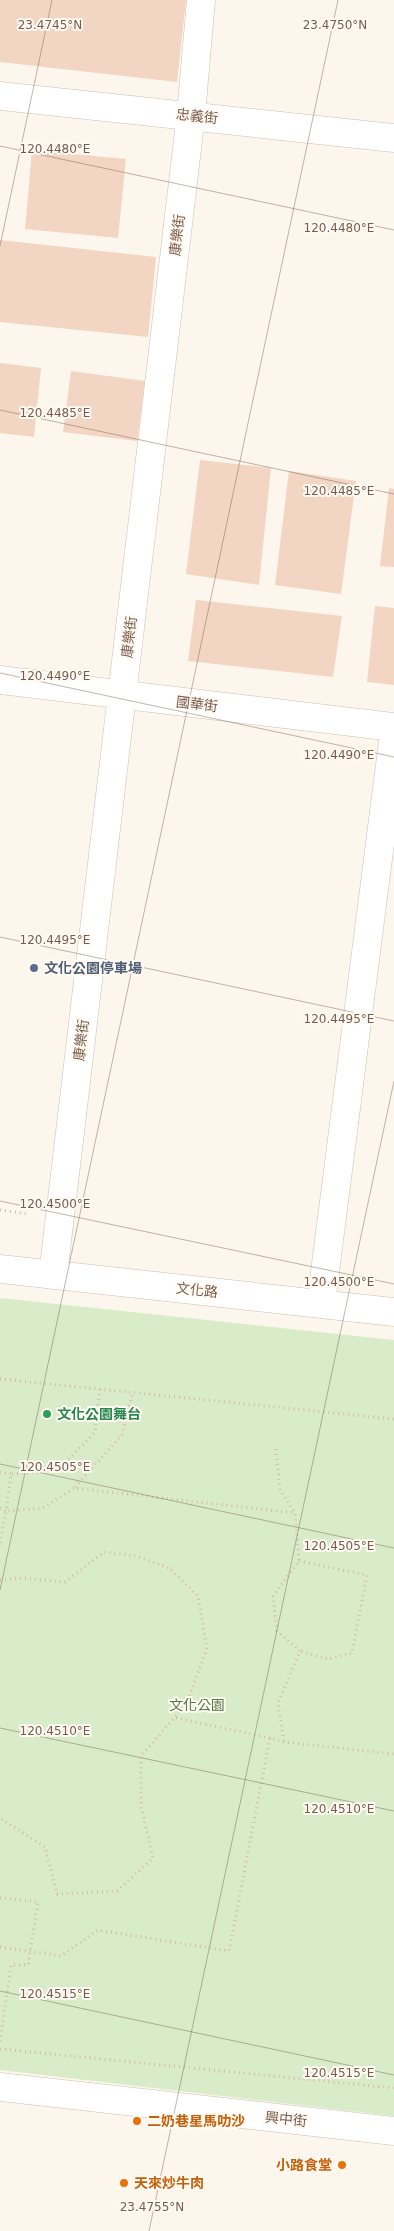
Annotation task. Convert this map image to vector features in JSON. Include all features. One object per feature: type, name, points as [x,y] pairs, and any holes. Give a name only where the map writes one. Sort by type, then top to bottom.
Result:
[{"type":"street","name":"康樂街","points":[[53,1274],[191,115],[201,0]]},
{"type":"street","name":"忠義街","points":[[0,96],[394,138]]},
{"type":"street","name":"國華街","points":[[0,680],[394,727]]},
{"type":"street","points":[[321,1303],[394,734]]},
{"type":"street","name":"文化路","points":[[0,1269],[394,1312]]},
{"type":"street","name":"興中街","points":[[0,2087],[394,2131]]},
{"type":"path","points":[[0,1379],[394,1419]]},
{"type":"path","points":[[0,1472],[11,1474],[41,1472],[65,1463],[95,1432],[100,1389]]},
{"type":"path","points":[[0,1508],[6,1511],[43,1508],[74,1488],[122,1435],[133,1392]]},
{"type":"path","points":[[276,1449],[280,1490],[295,1513],[299,1561],[273,1596],[277,1631],[300,1651],[328,1659],[352,1653],[367,1575],[299,1561]]},
{"type":"path","points":[[0,1543],[11,1474]]},
{"type":"path","points":[[74,1488],[295,1513]]},
{"type":"path","points":[[0,1580],[23,1578],[65,1582],[104,1552],[136,1556],[169,1568],[198,1596],[207,1648],[187,1703],[176,1718],[141,1756],[142,1806],[153,1858],[117,1891],[57,1894],[45,1847],[0,1818]]},
{"type":"path","points":[[284,1742],[278,1703],[300,1651]]},
{"type":"path","points":[[176,1718],[284,1742],[394,1754]]},
{"type":"path","points":[[0,1947],[61,1956],[98,1930],[230,1952],[270,1738]]},
{"type":"path","points":[[0,1898],[38,1902],[28,1966],[11,1964],[0,2042]]},
{"type":"path","points":[[0,2049],[394,2088]]},
{"type":"green space","name":"文化公園","points":[[0,1298],[394,1340],[394,2116],[0,2070]]},
{"type":"building","points":[[0,0],[186,0],[177,82],[0,62]]},
{"type":"building","points":[[32,150],[126,159],[118,238],[25,229]]},
{"type":"building","points":[[0,240],[156,257],[148,337],[0,322]]},
{"type":"building","points":[[0,363],[41,368],[34,437],[0,433]]},
{"type":"building","points":[[71,371],[145,381],[137,441],[63,432]]},
{"type":"building","points":[[200,460],[271,468],[259,585],[186,574]]},
{"type":"building","points":[[289,471],[356,481],[341,594],[275,585]]},
{"type":"building","points":[[389,488],[394,489],[394,567],[380,566]]},
{"type":"building","points":[[196,600],[342,616],[333,677],[188,661]]},
{"type":"building","points":[[375,606],[394,608],[394,685],[367,682]]},
{"type":"place","name":"文化公園停車場","points":[[34,968]]},
{"type":"place","name":"文化公園舞台","points":[[47,1414]]},
{"type":"place","name":"二奶巷星馬叻沙","points":[[137,2121]]},
{"type":"place","name":"小路食堂","points":[[342,2165]]},
{"type":"place","name":"天來炒牛肉","points":[[124,2183]]}]
